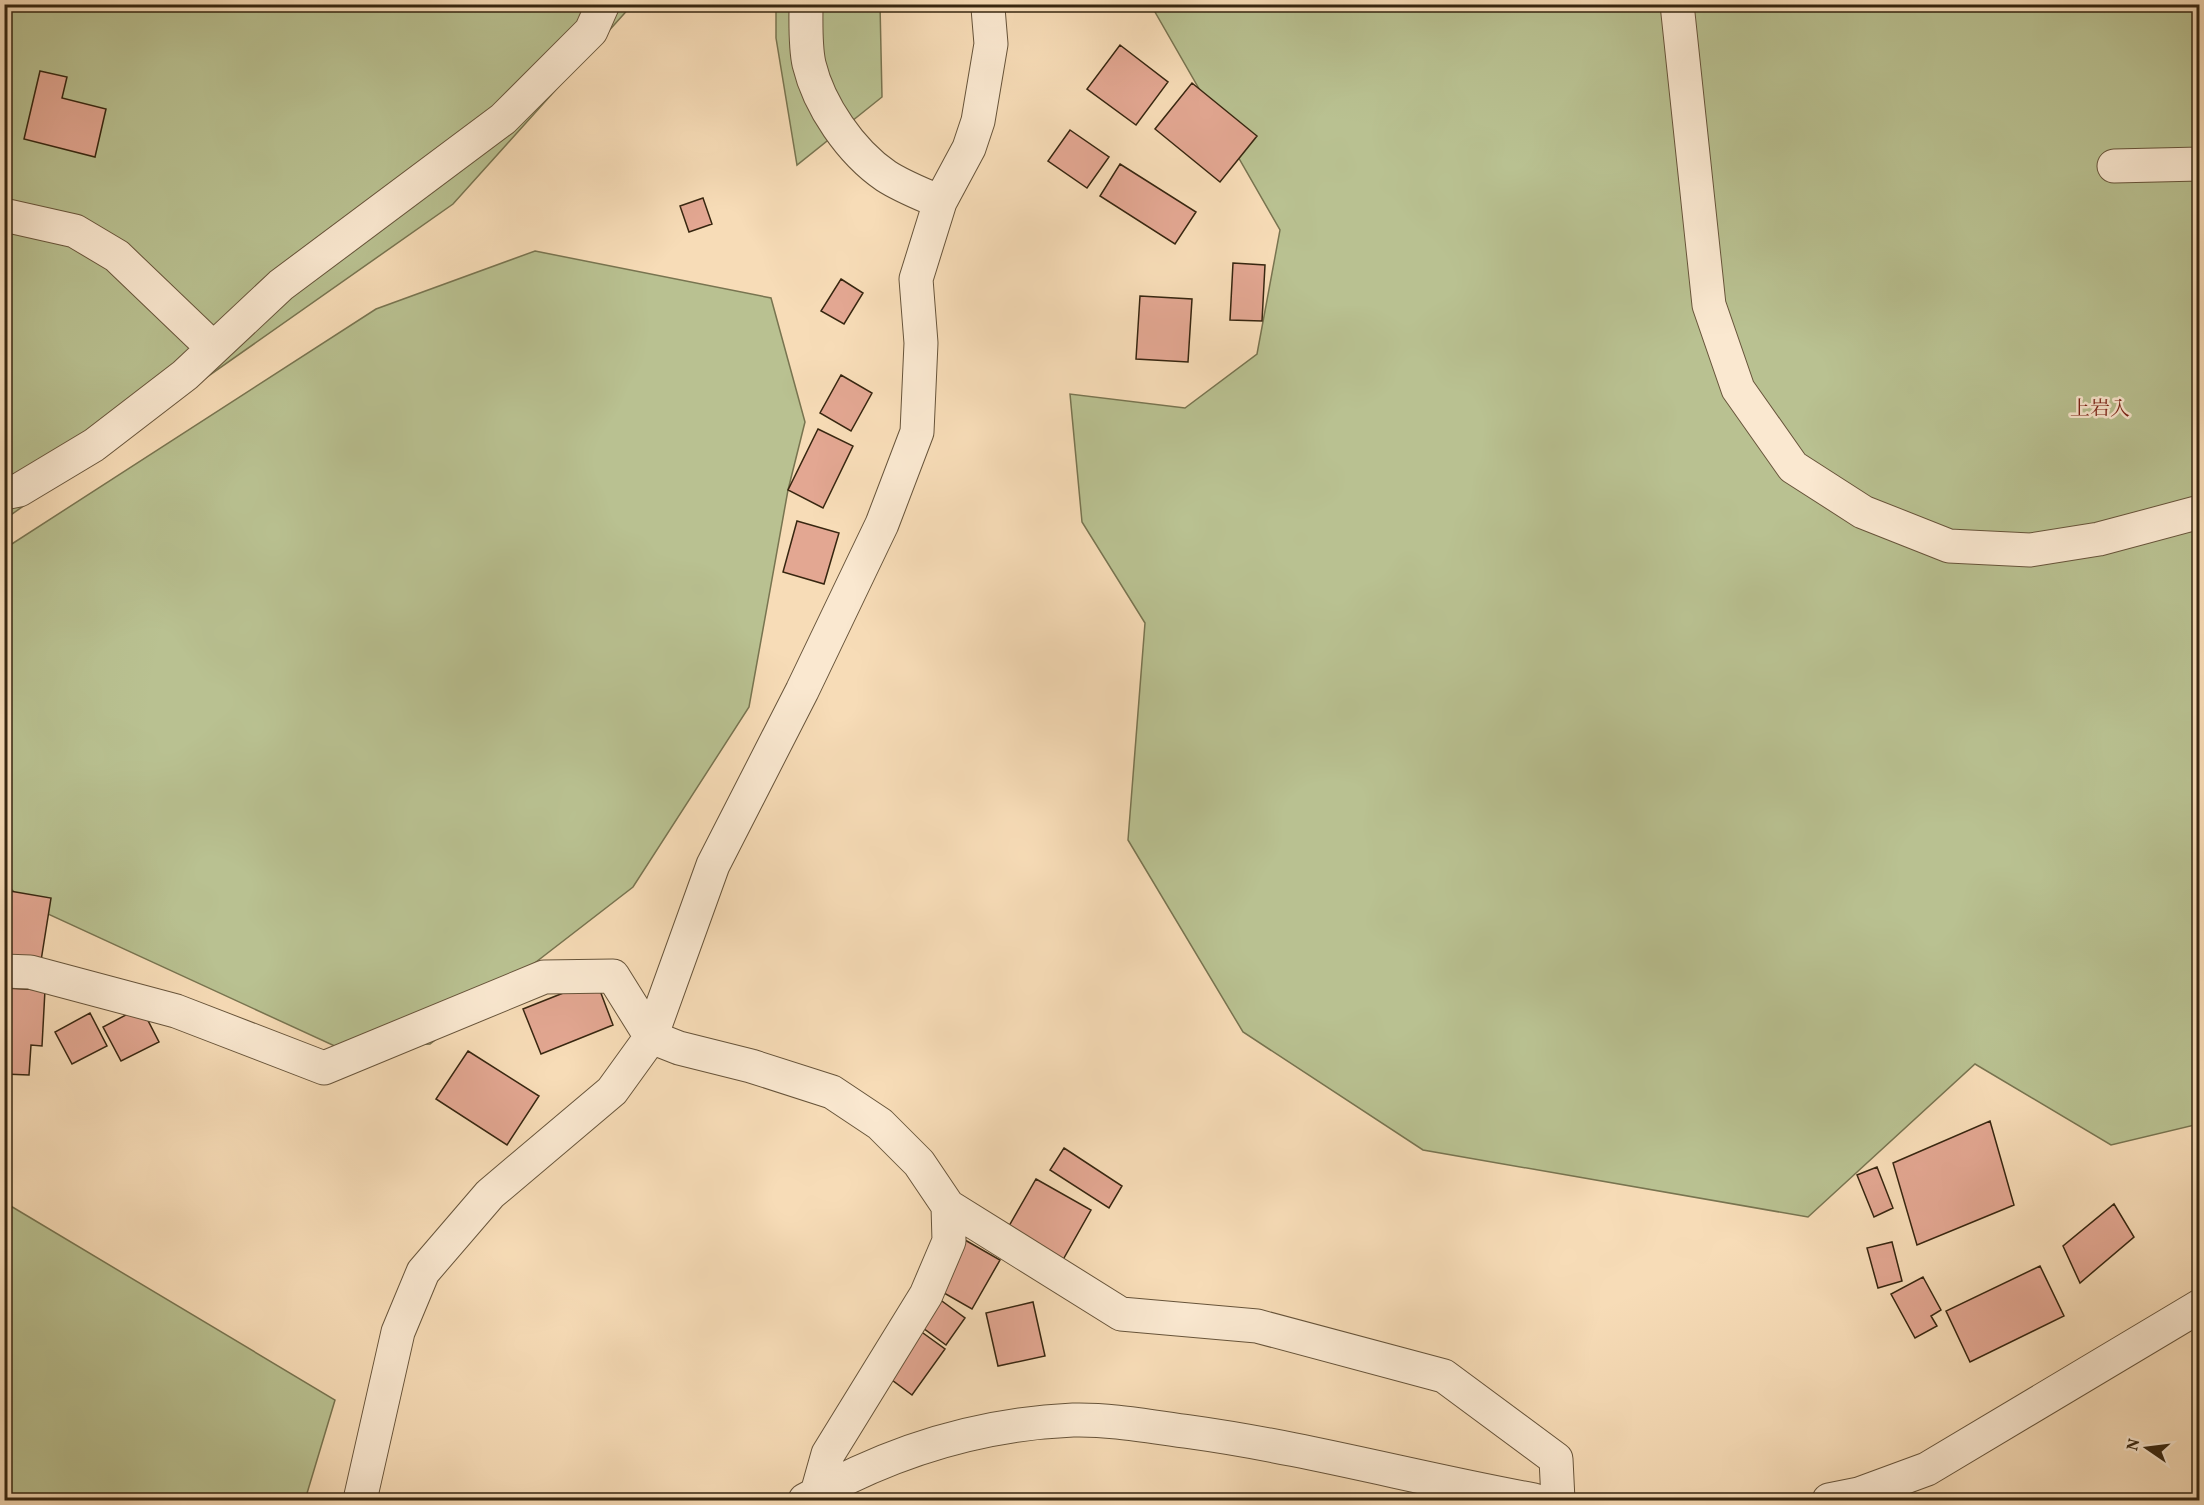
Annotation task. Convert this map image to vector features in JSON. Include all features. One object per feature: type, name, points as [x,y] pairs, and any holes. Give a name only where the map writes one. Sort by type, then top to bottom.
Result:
[{"type":"street","points":[[4,493],[19,490],[94,445],[185,375],[281,285],[503,119],[591,31],[603,4]]},
{"type":"street","points":[[806,4],[809,64],[824,102],[837,126],[866,160],[886,176],[940,202]]},
{"type":"street","points":[[1677,4],[1709,305],[1738,389],[1793,467],[1863,512],[1949,546],[2030,550],[2099,539],[2199,512]]},
{"type":"street","points":[[360,1500],[398,1332],[423,1272],[490,1194],[612,1091],[651,1037],[713,865],[802,690],[882,524],[916,432],[921,343],[916,279],[940,202],[969,148],[978,122],[991,44],[988,8]]},
{"type":"street","points":[[2114,166],[2199,164]]},
{"type":"street","points":[[4,215],[75,231],[117,256],[213,348]]},
{"type":"street","points":[[4,971],[30,972],[176,1011],[324,1068],[544,976],[613,976],[651,1037],[679,1048],[751,1066],[832,1092],[880,1124],[919,1163],[948,1206],[1121,1314],[1257,1326],[1444,1376],[1556,1459],[1558,1500]]},
{"type":"street","points":[[811,1497],[828,1454],[926,1295],[949,1241],[948,1206]]},
{"type":"street","points":[[1829,1500],[1859,1494],[1927,1469],[2199,1305]]},
{"type":"street","points":[[811,1497],[858,1472],[901,1454],[962,1435],[1073,1420],[1115,1422],[1254,1441],[1534,1500]]},
{"type":"green space","points":[[5,5],[632,5],[453,204],[5,519]]},
{"type":"green space","points":[[776,5],[880,5],[882,97],[797,165],[776,38]]},
{"type":"green space","points":[[1151,5],[2199,5],[2199,1124],[2111,1145],[1975,1064],[1808,1217],[1423,1150],[1243,1032],[1128,840],[1145,623],[1082,522],[1070,394],[1185,408],[1257,354],[1280,230]]},
{"type":"green space","points":[[535,251],[771,298],[805,422],[788,490],[749,707],[633,887],[430,1044],[339,1048],[24,903],[5,882],[4,549],[376,309]]},
{"type":"green space","points":[[4,1202],[335,1400],[305,1500],[5,1500]]},
{"type":"building","points":[[1120,45],[1168,82],[1136,125],[1087,89]]},
{"type":"building","points":[[40,71],[67,77],[62,98],[106,109],[95,157],[24,139]]},
{"type":"building","points":[[1192,83],[1257,136],[1220,182],[1155,129]]},
{"type":"building","points":[[1070,130],[1109,157],[1087,188],[1048,161]]},
{"type":"building","points":[[1120,164],[1196,212],[1175,244],[1100,196]]},
{"type":"building","points":[[703,198],[712,224],[689,232],[680,206]]},
{"type":"building","points":[[1233,263],[1265,265],[1262,321],[1230,320]]},
{"type":"building","points":[[841,279],[863,293],[844,324],[821,311]]},
{"type":"building","points":[[1140,296],[1192,299],[1188,362],[1136,359]]},
{"type":"building","points":[[841,375],[872,393],[851,431],[820,413]]},
{"type":"building","points":[[818,429],[853,446],[823,508],[788,490]]},
{"type":"building","points":[[797,521],[839,533],[824,584],[783,572]]},
{"type":"building","points":[[4,890],[51,898],[40,967],[4,961]]},
{"type":"building","points":[[596,980],[613,1025],[541,1054],[523,1009]]},
{"type":"building","points":[[4,988],[45,990],[42,1046],[31,1045],[29,1075],[4,1074]]},
{"type":"building","points":[[141,1007],[159,1042],[121,1061],[103,1027]]},
{"type":"building","points":[[90,1013],[107,1046],[72,1064],[55,1032]]},
{"type":"building","points":[[468,1051],[539,1096],[507,1145],[436,1099]]},
{"type":"building","points":[[1990,1121],[2014,1205],[1917,1245],[1893,1163]]},
{"type":"building","points":[[1064,1148],[1122,1186],[1109,1208],[1050,1170]]},
{"type":"building","points":[[1877,1167],[1893,1208],[1874,1217],[1857,1175]]},
{"type":"building","points":[[1036,1179],[1091,1210],[1060,1265],[1005,1233]]},
{"type":"building","points":[[2114,1204],[2134,1237],[2080,1283],[2063,1246]]},
{"type":"building","points":[[965,1240],[1000,1260],[972,1309],[937,1289]]},
{"type":"building","points":[[1892,1242],[1902,1281],[1878,1288],[1867,1248]]},
{"type":"building","points":[[2040,1266],[2064,1316],[1970,1362],[1946,1311]]},
{"type":"building","points":[[1923,1277],[1941,1310],[1931,1316],[1937,1326],[1915,1338],[1891,1294]]},
{"type":"building","points":[[935,1296],[965,1318],[946,1345],[915,1322]]},
{"type":"building","points":[[1033,1302],[1045,1356],[998,1366],[986,1313]]},
{"type":"building","points":[[916,1328],[945,1349],[912,1395],[884,1374]]},
{"type":"district","name":"上岩入","points":[[2100,410]]}]
